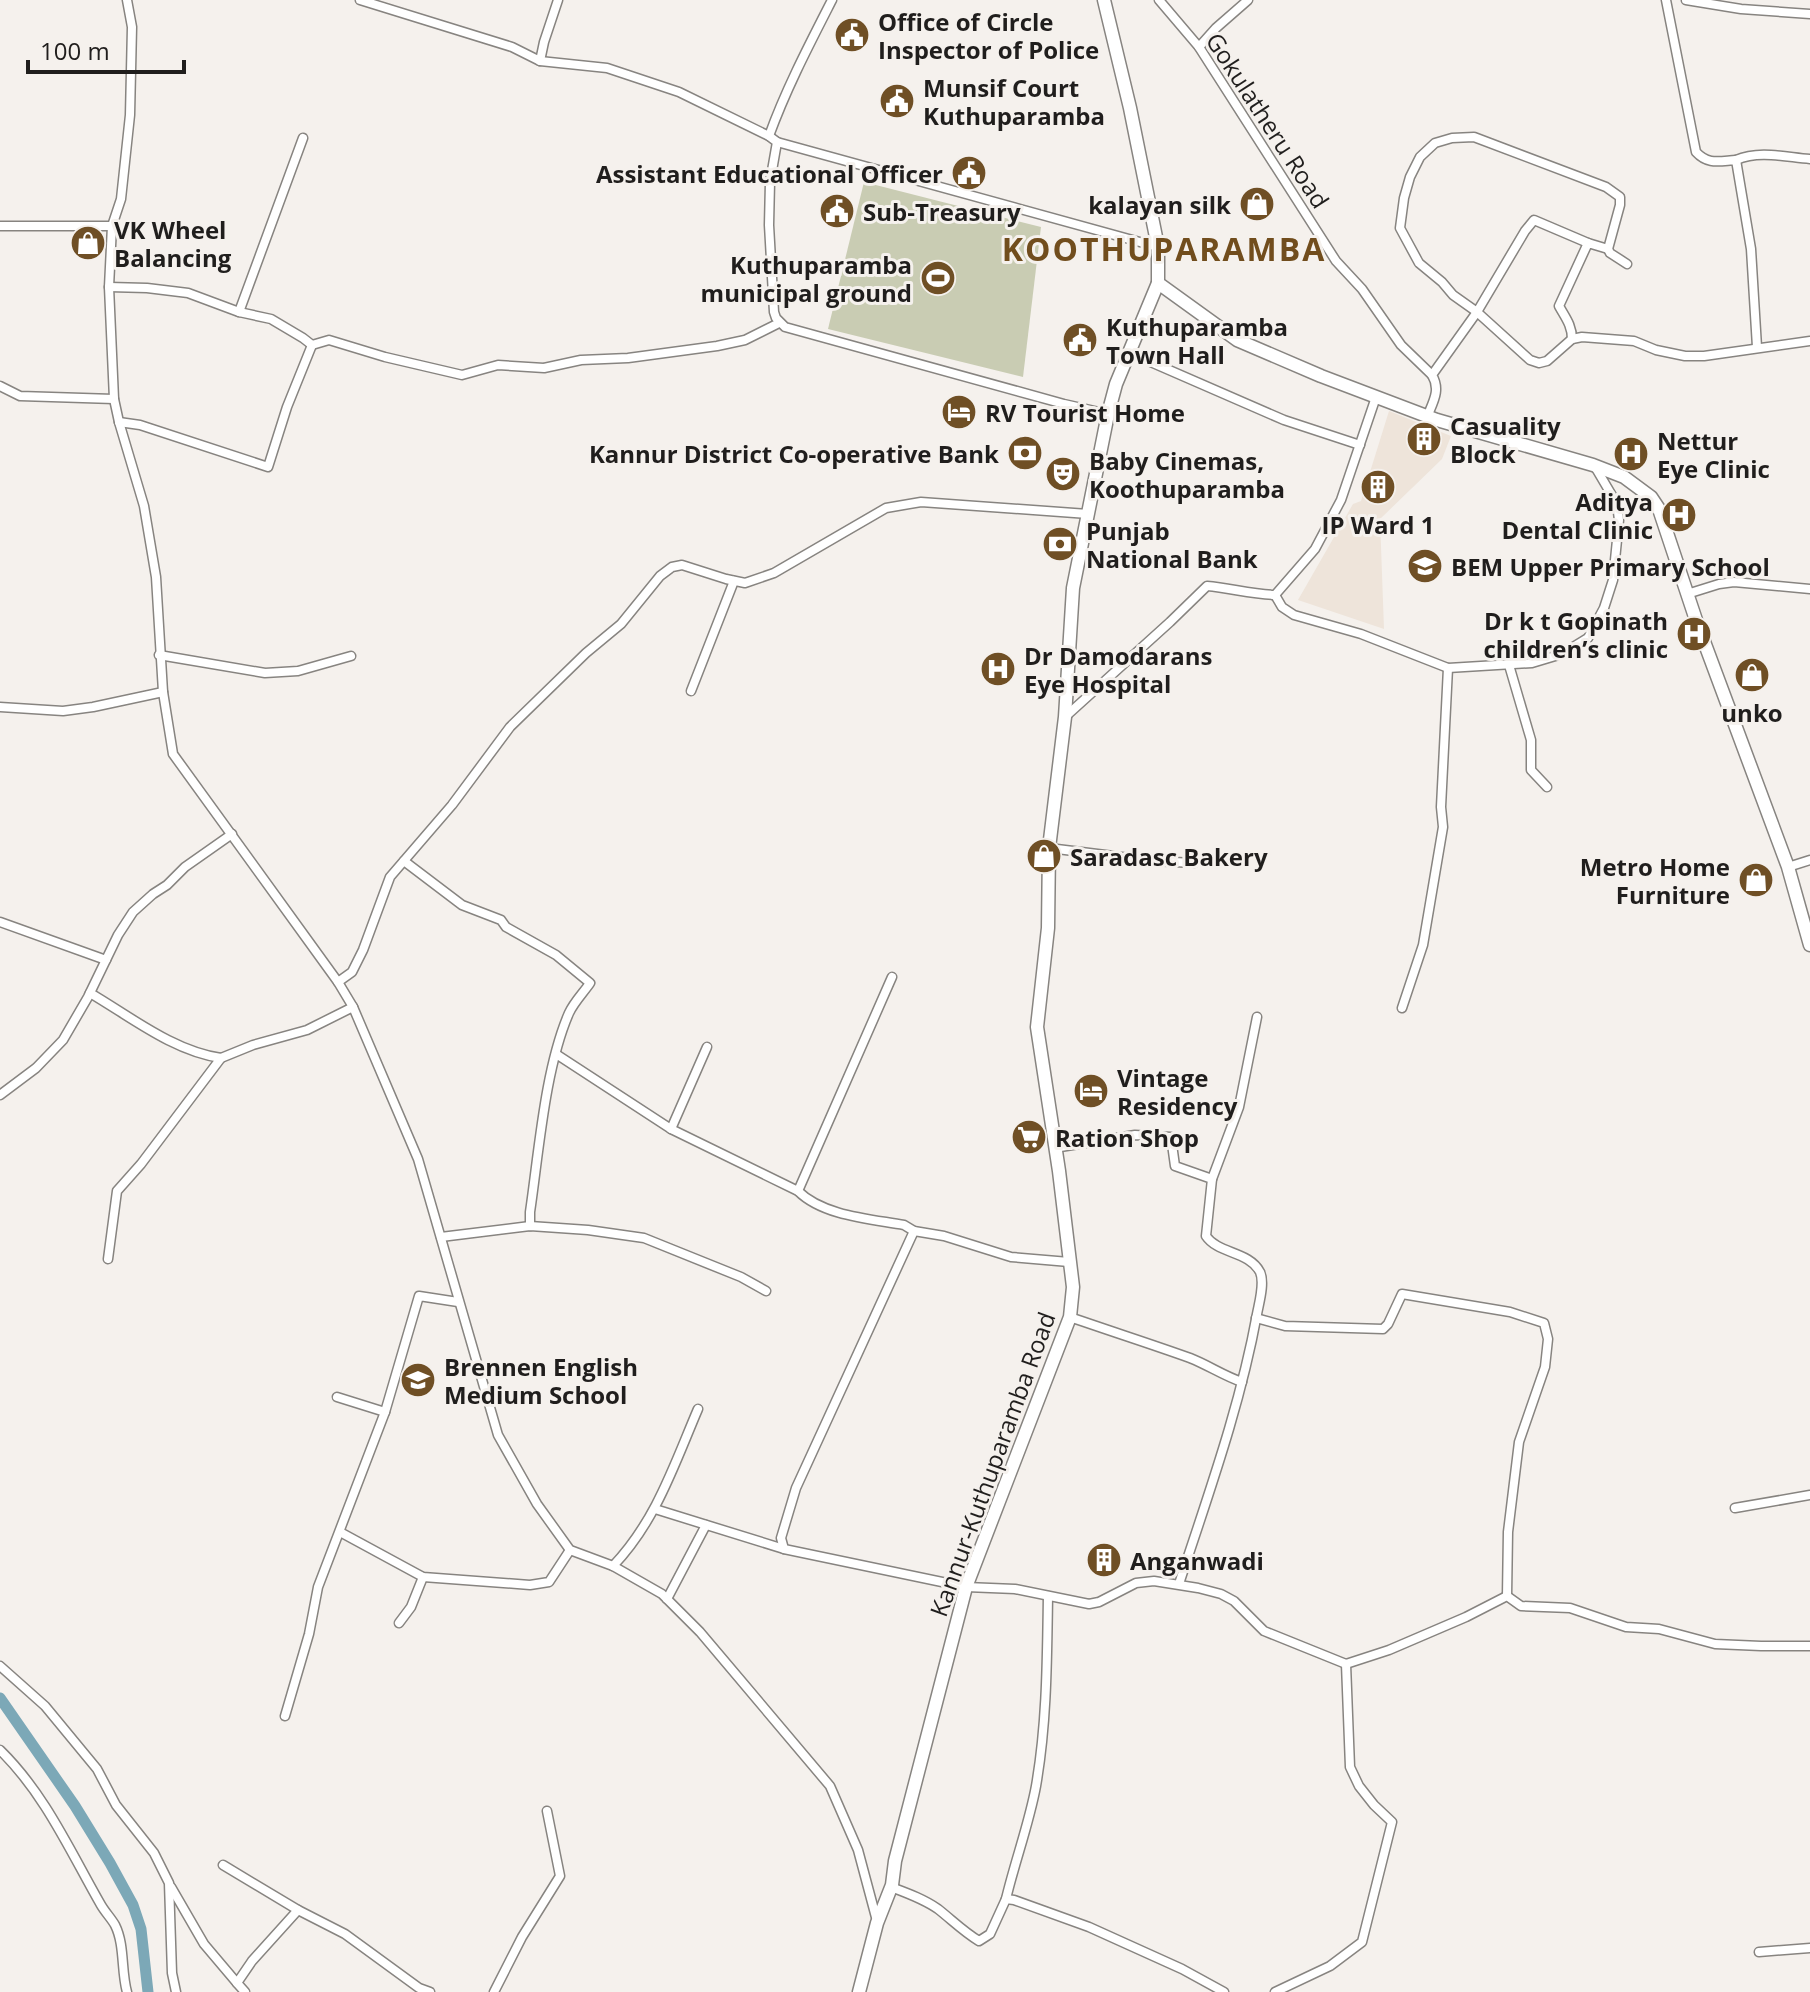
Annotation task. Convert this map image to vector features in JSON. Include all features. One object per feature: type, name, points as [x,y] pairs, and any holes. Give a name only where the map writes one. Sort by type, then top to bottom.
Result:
[{"type":"main road","points":[[1104,0],[1158,247],[1158,283],[1237,340],[1427,417],[1593,465],[1634,482],[1656,503],[1788,867],[1810,945]]},
{"type":"main road","name":"Kannur-Kuthuparamba Road","points":[[859,1992],[877,1923],[891,1887],[966,1587],[1070,1317],[1073,1287],[1037,1027],[1048,928],[1049,848],[1065,717],[1073,588],[1116,384],[1158,283]]},
{"type":"street","points":[[127,0],[132,27],[130,115],[121,199],[112,226],[109,287],[114,399],[144,506],[156,577],[159,655],[173,754],[353,1007],[418,1159],[498,1435],[537,1504],[570,1550],[613,1566],[662,1594],[700,1632],[830,1786],[858,1850],[877,1923]]},
{"type":"street","points":[[360,0],[512,47],[540,61],[607,68],[679,92],[773,139],[1158,247]]},
{"type":"street","points":[[540,61],[558,0]]},
{"type":"street","points":[[832,0],[781,103],[773,139],[769,225],[774,312],[779,323],[792,330],[1108,414]]},
{"type":"street","name":"Gokulatheru Road","points":[[1159,0],[1199,47],[1336,261],[1362,289],[1401,345],[1432,375]]},
{"type":"street","points":[[1199,47],[1248,0]]},
{"type":"street","points":[[1666,0],[1696,152],[1709,162],[1765,155],[1810,159]]},
{"type":"street","points":[[1686,0],[1741,9],[1810,14]]},
{"type":"street","points":[[1741,9],[1745,0]]},
{"type":"street","points":[[1608,249],[1620,197],[1606,187],[1474,137],[1435,143],[1420,157],[1410,177],[1400,228],[1419,263],[1530,360],[1539,363],[1547,361],[1572,339],[1582,337],[1634,341],[1673,355],[1685,356],[1810,341]]},
{"type":"street","points":[[239,312],[303,138]]},
{"type":"street","points":[[1736,160],[1751,249],[1757,347]]},
{"type":"street","points":[[1427,417],[1437,391],[1432,375],[1477,312],[1534,220],[1608,249],[1627,264]]},
{"type":"street","points":[[0,226],[112,226]]},
{"type":"street","points":[[1572,339],[1568,320],[1559,306],[1588,243]]},
{"type":"street","points":[[109,287],[188,293],[239,312],[271,319],[312,345]]},
{"type":"street","points":[[312,345],[329,340],[462,375],[498,365],[544,368],[581,360],[628,358],[717,346],[745,340],[779,323]]},
{"type":"street","points":[[119,422],[140,425],[268,467],[287,407],[312,345]]},
{"type":"street","points":[[1130,353],[1284,420],[1360,445]]},
{"type":"street","points":[[0,386],[20,396],[114,399]]},
{"type":"street","points":[[1275,595],[1315,549],[1341,500],[1376,397]]},
{"type":"street","points":[[1275,595],[1282,607],[1294,615],[1361,634],[1448,668],[1532,663],[1562,654],[1588,638],[1604,608],[1613,580],[1619,520],[1617,504],[1593,465]]},
{"type":"street","points":[[338,982],[352,972],[363,950],[390,877],[452,805],[510,727],[586,653],[621,624],[660,576],[672,567],[682,565],[745,583],[774,573],[886,508],[921,502],[1088,514]]},
{"type":"street","points":[[691,691],[734,581]]},
{"type":"street","points":[[1687,594],[1734,582],[1810,589]]},
{"type":"street","points":[[1065,717],[1207,586],[1275,595]]},
{"type":"street","points":[[159,655],[265,673],[298,671],[351,656]]},
{"type":"street","points":[[1509,665],[1531,740],[1531,770],[1547,787]]},
{"type":"street","points":[[1402,1008],[1423,945],[1443,827],[1441,807],[1448,668]]},
{"type":"street","points":[[0,707],[63,711],[163,692]]},
{"type":"street","points":[[0,1095],[36,1068],[63,1040],[133,912],[185,867],[232,834]]},
{"type":"street","points":[[1049,848],[1194,863]]},
{"type":"street","points":[[1788,867],[1810,860]]},
{"type":"street","points":[[404,861],[462,905],[501,920],[506,927],[556,955],[590,983],[570,1011],[556,1054],[548,1088],[530,1226]]},
{"type":"street","points":[[0,922],[106,960]]},
{"type":"street","points":[[798,1191],[892,977]]},
{"type":"street","points":[[90,993],[168,1039],[194,1051],[221,1058]]},
{"type":"street","points":[[108,1259],[117,1191],[221,1058],[253,1045],[307,1030],[353,1007]]},
{"type":"street","points":[[1179,1584],[1236,1408],[1261,1290],[1261,1274],[1250,1260],[1210,1242],[1206,1236],[1212,1179],[1239,1107],[1257,1017]]},
{"type":"street","points":[[671,1129],[707,1047]]},
{"type":"street","points":[[556,1054],[671,1129],[839,1213],[904,1225],[914,1231],[944,1236],[1011,1257],[1069,1262]]},
{"type":"street","points":[[1054,1148],[1135,1135],[1171,1137],[1175,1166],[1212,1179]]},
{"type":"street","points":[[441,1237],[530,1226],[644,1238],[741,1277],[766,1291]]},
{"type":"street","points":[[784,1549],[781,1538],[796,1488],[914,1231]]},
{"type":"street","points":[[1256,1318],[1285,1326],[1383,1329],[1402,1294],[1510,1312],[1544,1323],[1548,1339],[1545,1367],[1519,1442],[1508,1532],[1507,1596]]},
{"type":"street","points":[[285,1716],[309,1634],[318,1587],[385,1412],[419,1296],[458,1302]]},
{"type":"street","points":[[1070,1317],[1189,1358],[1242,1382]]},
{"type":"street","points":[[337,1397],[385,1412]]},
{"type":"street","points":[[613,1566],[630,1548],[655,1509],[698,1409]]},
{"type":"street","points":[[1735,1508],[1810,1495]]},
{"type":"street","points":[[655,1509],[784,1549],[966,1587],[1015,1589],[1089,1604],[1136,1583],[1154,1581],[1179,1584],[1221,1594],[1234,1601],[1264,1631],[1346,1664],[1389,1650],[1507,1596]]},
{"type":"street","points":[[667,1599],[706,1525]]},
{"type":"street","points":[[340,1532],[423,1577],[530,1585],[549,1582],[570,1550]]},
{"type":"street","points":[[399,1623],[411,1607],[423,1577]]},
{"type":"street","points":[[891,1887],[936,1907],[979,1941],[990,1934],[1006,1899],[1037,1777],[1045,1715],[1048,1596]]},
{"type":"street","points":[[1507,1596],[1521,1606],[1570,1608],[1626,1627],[1659,1629],[1715,1644],[1810,1646]]},
{"type":"street","points":[[1275,1992],[1330,1966],[1362,1942],[1392,1822],[1359,1786],[1350,1767],[1346,1664]]},
{"type":"street","points":[[0,1666],[45,1706],[97,1769],[116,1805],[154,1853],[204,1944],[245,1992]]},
{"type":"street","points":[[0,1750],[40,1796],[116,1927],[127,1992]]},
{"type":"street","points":[[494,1992],[522,1937],[560,1876],[547,1811]]},
{"type":"street","points":[[223,1865],[345,1934],[419,1988],[430,1992]]},
{"type":"street","points":[[169,1883],[172,1973],[176,1992]]},
{"type":"street","points":[[1006,1899],[1089,1927],[1182,1969],[1224,1992]]},
{"type":"street","points":[[237,1983],[252,1961],[298,1910]]},
{"type":"street","points":[[1759,1952],[1810,1948]]},
{"type":"shaded area","points":[[1389,411],[1451,436],[1442,459],[1380,519],[1384,629],[1298,600],[1353,504],[1361,501]]},
{"type":"green space","name":"Kuthuparamba municipal ground","points":[[864,182],[1041,227],[1023,377],[828,329]]},
{"type":"waterway","points":[[0,1698],[75,1806],[133,1905],[141,1929],[148,1992]]},
{"type":"place","name":"Office of Circle Inspector of Police","points":[[852,35]]},
{"type":"place","name":"Munsif Court Kuthuparamba","points":[[897,101]]},
{"type":"place","name":"Assistant Educational Officer","points":[[969,173]]},
{"type":"place","name":"kalayan silk","points":[[1257,204]]},
{"type":"place","name":"Sub-Treasury","points":[[837,211]]},
{"type":"place","name":"VK Wheel Balancing","points":[[88,243]]},
{"type":"place","name":"Kuthuparamba municipal ground","points":[[938,278]]},
{"type":"place","name":"Kuthuparamba Town Hall","points":[[1080,340]]},
{"type":"place","name":"RV Tourist Home","points":[[959,412]]},
{"type":"place","name":"Casuality Block","points":[[1424,439]]},
{"type":"place","name":"Kannur District Co-operative Bank","points":[[1025,453]]},
{"type":"place","name":"Nettur Eye Clinic","points":[[1631,454]]},
{"type":"place","name":"Baby Cinemas, Koothuparamba","points":[[1063,474]]},
{"type":"place","name":"IP Ward 1","points":[[1378,487]]},
{"type":"place","name":"Aditya Dental Clinic","points":[[1679,515]]},
{"type":"place","name":"Punjab National Bank","points":[[1060,544]]},
{"type":"place","name":"BEM Upper Primary School","points":[[1425,566]]},
{"type":"place","name":"Dr k t Gopinath children’s clinic","points":[[1694,634]]},
{"type":"place","name":"Dr Damodarans Eye Hospital","points":[[998,669]]},
{"type":"place","name":"unko","points":[[1752,675]]},
{"type":"place","name":"Saradasc Bakery","points":[[1044,856]]},
{"type":"place","name":"Metro Home Furniture","points":[[1756,880]]},
{"type":"place","name":"Vintage Residency","points":[[1091,1091]]},
{"type":"place","name":"Ration Shop","points":[[1029,1137]]},
{"type":"place","name":"Brennen English Medium School","points":[[418,1380]]},
{"type":"place","name":"Anganwadi","points":[[1104,1560]]},
{"type":"district","name":"KOOTHUPARAMBA","points":[[1164,248]]}]
